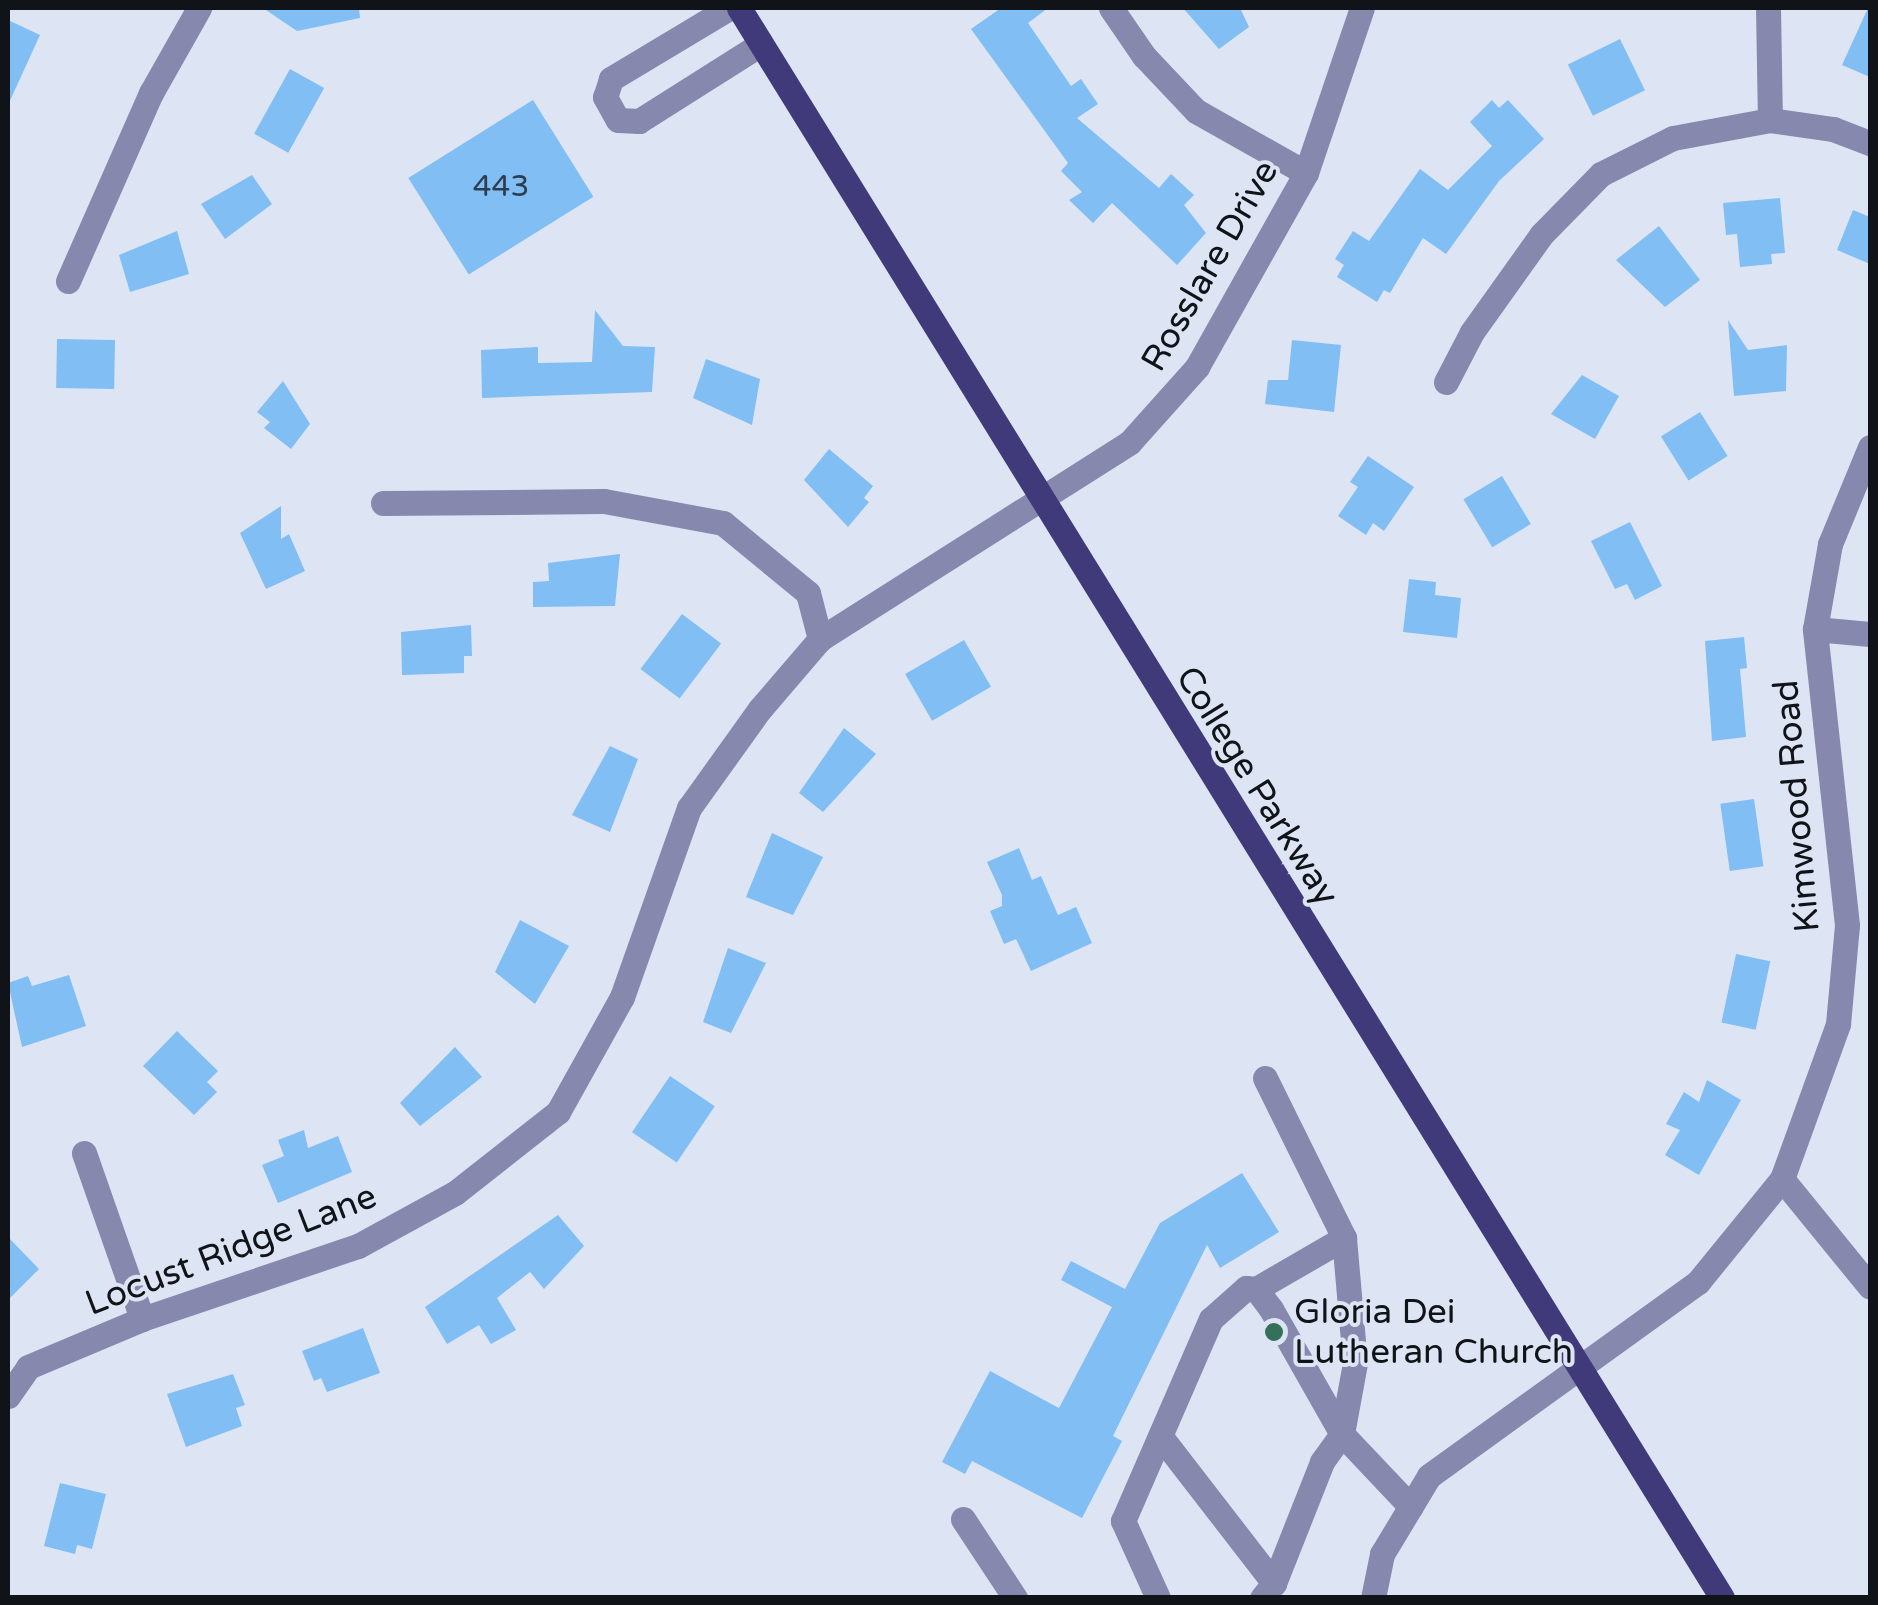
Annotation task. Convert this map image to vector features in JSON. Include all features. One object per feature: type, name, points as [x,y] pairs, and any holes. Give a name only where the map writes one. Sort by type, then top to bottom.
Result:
[{"type":"main road","name":"College Parkway","points":[[739,8],[1039,501],[1722,1598]]},
{"type":"street","points":[[68,282],[151,94],[199,8]]},
{"type":"street","points":[[728,8],[611,79],[605,97],[618,120],[639,122],[762,44]]},
{"type":"street","points":[[1110,8],[1185,101],[1223,131],[1306,174]]},
{"type":"street","name":"Rosslare Drive","points":[[1039,501],[1130,442],[1172,402],[1306,174],[1362,8]]},
{"type":"street","points":[[1768,8],[1770,120]]},
{"type":"street","points":[[1446,382],[1472,332],[1542,234],[1601,174],[1673,138],[1770,120],[1833,129],[1870,143]]},
{"type":"street","name":"Kimwood Road","points":[[1373,1598],[1382,1554],[1429,1476],[1583,1370],[1698,1282],[1782,1180],[1838,1024],[1847,925],[1815,628],[1830,544],[1870,447]]},
{"type":"street","points":[[382,503],[604,501],[723,523],[808,593],[820,639]]},
{"type":"street","name":"Locust Ridge Lane","points":[[8,1396],[28,1366],[142,1319],[358,1246],[455,1194],[558,1112],[622,997],[689,808],[820,639],[1039,501]]},
{"type":"street","points":[[1815,628],[1870,634]]},
{"type":"street","points":[[1265,1078],[1344,1238],[1355,1363],[1342,1434],[1322,1462],[1268,1590]]},
{"type":"street","points":[[84,1154],[142,1319]]},
{"type":"street","points":[[1782,1180],[1870,1287]]},
{"type":"street","points":[[1158,1598],[1124,1521],[1211,1319],[1246,1288],[1256,1290],[1344,1238]]},
{"type":"street","points":[[1256,1290],[1342,1434],[1410,1507]]},
{"type":"street","points":[[1161,1437],[1268,1590]]},
{"type":"street","points":[[963,1519],[1014,1598]]},
{"type":"building","points":[[263,8],[359,8],[360,18],[297,31]]},
{"type":"building","points":[[1001,8],[1048,8],[1028,23],[1071,86],[1081,79],[1098,104],[1077,118],[1159,188],[1171,174],[1194,195],[1184,205],[1206,233],[1177,265],[1112,203],[1093,223],[1069,200],[1082,192],[1061,171],[1068,163],[971,29]]},
{"type":"building","points":[[1183,8],[1240,8],[1249,27],[1219,49]]},
{"type":"building","points":[[1870,8],[1870,77],[1842,65]]},
{"type":"building","points":[[8,20],[40,35],[8,105]]},
{"type":"building","points":[[1620,39],[1645,90],[1593,116],[1568,64]]},
{"type":"building","points":[[290,69],[324,88],[288,153],[254,134]]},
{"type":"building","points":[[533,100],[593,197],[469,275],[408,178]]},
{"type":"building","points":[[1492,100],[1499,108],[1508,100],[1544,139],[1499,181],[1446,254],[1423,238],[1390,293],[1384,290],[1377,302],[1337,277],[1344,265],[1335,259],[1353,231],[1369,241],[1420,169],[1448,190],[1492,146],[1470,122]]},
{"type":"building","points":[[252,175],[272,204],[225,239],[201,204]]},
{"type":"building","points":[[1780,198],[1785,253],[1771,254],[1772,264],[1740,267],[1737,234],[1726,235],[1723,203]]},
{"type":"building","points":[[1853,210],[1870,217],[1870,264],[1837,250]]},
{"type":"building","points":[[1659,226],[1700,280],[1665,307],[1616,260]]},
{"type":"building","points":[[177,231],[189,274],[130,292],[119,255]]},
{"type":"building","points":[[595,310],[623,346],[655,347],[652,392],[482,398],[481,350],[538,347],[538,363],[592,362]]},
{"type":"building","points":[[1728,320],[1748,350],[1787,345],[1786,391],[1734,396]]},
{"type":"building","points":[[57,339],[115,340],[114,389],[56,388]]},
{"type":"building","points":[[1292,340],[1341,345],[1334,412],[1265,404],[1268,380],[1288,380]]},
{"type":"building","points":[[706,359],[760,379],[752,425],[693,398]]},
{"type":"building","points":[[1582,375],[1619,396],[1595,439],[1551,414]]},
{"type":"building","points":[[283,381],[310,424],[291,449],[264,428],[270,422],[257,412]]},
{"type":"building","points":[[1700,412],[1728,456],[1689,480],[1661,436]]},
{"type":"building","points":[[829,449],[873,486],[864,498],[869,502],[848,527],[804,480]]},
{"type":"building","points":[[1368,456],[1414,487],[1384,531],[1373,523],[1366,535],[1338,516],[1358,487],[1350,482]]},
{"type":"building","points":[[1502,476],[1531,524],[1492,547],[1463,499]]},
{"type":"building","points":[[281,506],[281,539],[289,534],[305,571],[266,589],[240,533]]},
{"type":"building","points":[[1630,522],[1662,586],[1635,600],[1627,584],[1615,589],[1591,541]]},
{"type":"building","points":[[620,554],[615,606],[533,607],[533,582],[549,581],[548,563]]},
{"type":"building","points":[[1409,579],[1436,582],[1435,595],[1461,598],[1457,638],[1403,632]]},
{"type":"building","points":[[682,614],[721,643],[680,699],[640,669]]},
{"type":"building","points":[[471,625],[472,656],[464,656],[464,673],[402,675],[401,632]]},
{"type":"building","points":[[1744,637],[1747,668],[1740,669],[1746,737],[1712,741],[1705,641]]},
{"type":"building","points":[[964,640],[991,687],[932,721],[905,674]]},
{"type":"building","points":[[844,728],[876,754],[823,812],[799,793]]},
{"type":"building","points":[[610,746],[638,759],[610,832],[572,815]]},
{"type":"building","points":[[1754,799],[1763,866],[1730,871],[1720,804]]},
{"type":"building","points":[[772,833],[823,857],[793,915],[746,897]]},
{"type":"building","points":[[1019,848],[1032,880],[1041,876],[1058,915],[1076,907],[1092,943],[1031,971],[1016,939],[1004,944],[990,911],[1002,906],[1002,895],[987,862]]},
{"type":"building","points":[[520,920],[569,946],[535,1004],[495,972]]},
{"type":"building","points":[[728,948],[766,963],[731,1033],[703,1022]]},
{"type":"building","points":[[1736,954],[1770,961],[1756,1030],[1721,1022]]},
{"type":"building","points":[[69,975],[86,1026],[22,1047],[8,983],[28,976],[32,986]]},
{"type":"building","points":[[177,1031],[218,1071],[207,1082],[217,1092],[194,1115],[143,1066]]},
{"type":"building","points":[[455,1047],[482,1077],[420,1126],[400,1103]]},
{"type":"building","points":[[670,1076],[715,1106],[677,1163],[632,1132]]},
{"type":"building","points":[[1707,1080],[1741,1100],[1699,1175],[1665,1155],[1680,1130],[1666,1124],[1684,1092],[1699,1102]]},
{"type":"building","points":[[304,1130],[308,1148],[338,1136],[352,1172],[278,1203],[262,1165],[284,1156],[278,1140]]},
{"type":"building","points":[[1242,1173],[1279,1232],[1220,1268],[1207,1245],[1113,1436],[1122,1441],[1082,1518],[972,1461],[965,1474],[942,1462],[990,1371],[1059,1408],[1112,1307],[1061,1280],[1071,1261],[1125,1289],[1160,1223]]},
{"type":"building","points":[[558,1215],[584,1246],[544,1289],[530,1272],[497,1298],[516,1330],[491,1344],[479,1325],[447,1344],[425,1307]]},
{"type":"building","points":[[8,1237],[39,1269],[8,1300]]},
{"type":"building","points":[[363,1328],[380,1373],[327,1392],[321,1378],[314,1381],[302,1351]]},
{"type":"building","points":[[233,1374],[245,1405],[236,1408],[242,1426],[186,1447],[167,1394]]},
{"type":"building","points":[[60,1483],[106,1494],[92,1549],[77,1545],[75,1554],[44,1546]]},
{"type":"place","name":"Gloria Dei Lutheran Church","points":[[1274,1332]]}]
